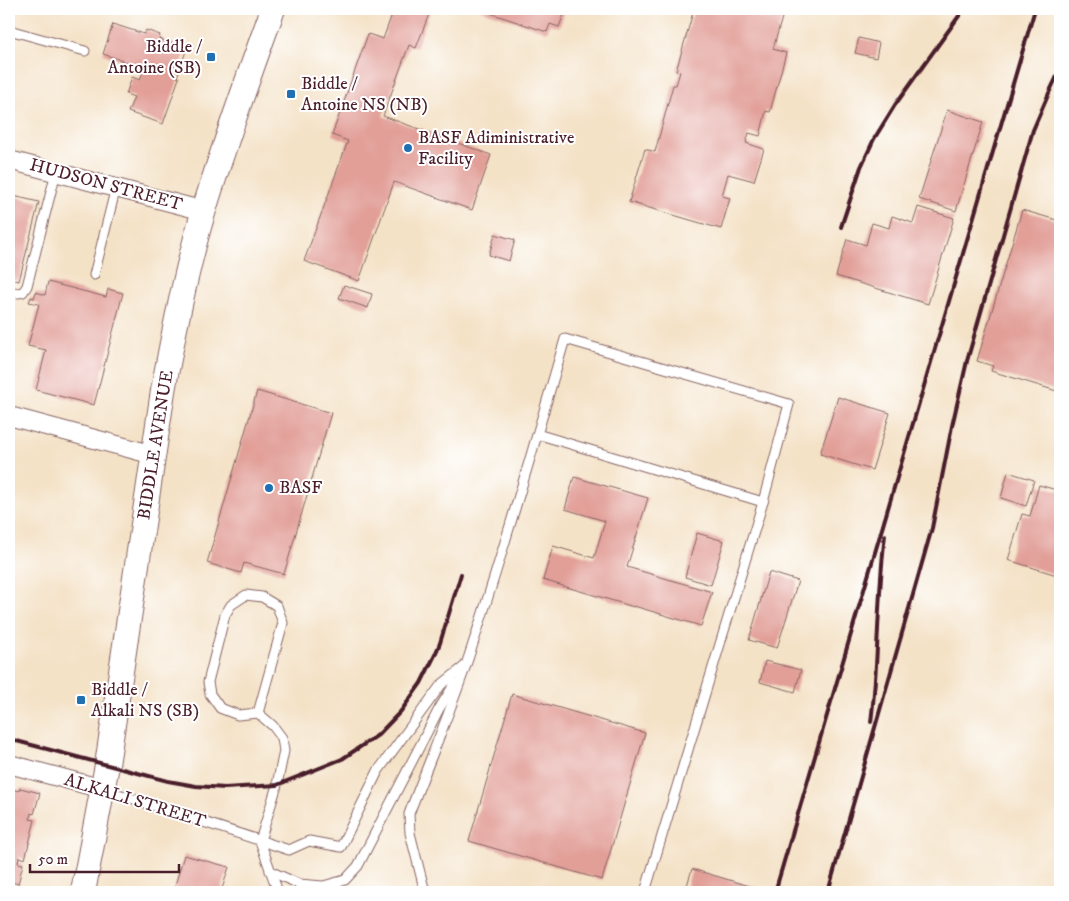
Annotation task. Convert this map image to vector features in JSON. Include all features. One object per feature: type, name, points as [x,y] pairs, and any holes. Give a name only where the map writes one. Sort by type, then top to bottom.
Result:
[{"type":"main road","name":"BIDDLE AVENUE","points":[[83,892],[103,790],[163,391],[173,336],[204,210],[273,9]]},
{"type":"street","name":"HUDSON STREET","points":[[9,160],[204,210]]},
{"type":"street","points":[[9,416],[154,455]]},
{"type":"street","name":"ALKALI STREET","points":[[9,764],[103,790]]},
{"type":"lane","points":[[9,30],[85,51]]},
{"type":"lane","points":[[9,290],[18,293],[23,292],[27,286],[56,172]]},
{"type":"lane","points":[[94,275],[116,188]]},
{"type":"lane","points":[[425,892],[410,833],[409,814],[466,666],[520,494],[565,339],[789,404],[763,502],[645,892]]},
{"type":"lane","points":[[537,434],[763,502]]},
{"type":"lane","points":[[258,713],[283,623],[277,606],[262,597],[246,595],[231,605],[225,615],[208,682],[210,694],[220,708],[238,715],[258,713],[273,726],[282,738],[284,751],[260,841],[278,892]]},
{"type":"lane","points":[[270,871],[299,884],[323,886],[345,880],[358,866],[439,708],[466,666]]},
{"type":"lane","name":"ALKALI STREET","points":[[103,790],[289,850],[310,841],[341,847],[378,771],[441,685],[466,666]]},
{"type":"building","name":"BASF Adiministrative Facility","points":[[394,9],[431,9],[416,48],[409,45],[383,116],[491,155],[472,210],[394,182],[359,281],[304,261],[348,141],[332,135],[368,34],[383,39]]},
{"type":"building","points":[[478,9],[566,9],[559,27],[550,24],[547,32]]},
{"type":"building","points":[[694,9],[766,9],[783,14],[773,49],[786,53],[770,112],[766,111],[760,136],[749,133],[746,143],[764,149],[754,181],[728,174],[722,196],[730,198],[721,229],[629,202],[645,149],[655,152],[673,85],[676,85],[680,72],[676,71]]},
{"type":"building","points":[[113,24],[144,34],[146,30],[160,35],[159,39],[187,48],[163,124],[128,112],[134,97],[126,94],[132,77],[140,80],[144,68],[103,54]]},
{"type":"building","points":[[859,38],[879,43],[876,58],[855,53]]},
{"type":"building","points":[[947,110],[983,122],[956,211],[919,199]]},
{"type":"building","points":[[9,195],[39,202],[19,281],[9,279]]},
{"type":"building","points":[[918,207],[954,218],[928,304],[836,276],[847,239],[866,245],[872,223],[889,228],[892,216],[913,223]]},
{"type":"building","points":[[1022,210],[1060,221],[1060,392],[991,371],[993,366],[977,361]]},
{"type":"building","points":[[495,234],[515,240],[509,261],[489,255]]},
{"type":"building","points":[[48,282],[106,297],[108,289],[123,293],[94,405],[36,390],[46,350],[28,346],[39,304],[29,302],[31,297],[34,298],[36,292],[45,295]]},
{"type":"building","points":[[344,285],[372,294],[368,308],[339,298]]},
{"type":"building","name":"BASF","points":[[257,391],[331,413],[284,574],[244,563],[241,573],[207,563]]},
{"type":"building","points":[[838,397],[890,413],[872,470],[820,454]]},
{"type":"building","points":[[1008,472],[1034,480],[1026,506],[1001,498]]},
{"type":"building","points":[[574,477],[648,498],[627,567],[712,592],[701,626],[543,580],[553,546],[594,558],[605,521],[565,509]]},
{"type":"building","points":[[1039,485],[1060,491],[1060,576],[1008,560],[1022,514],[1030,516]]},
{"type":"building","points":[[697,533],[724,541],[711,585],[685,577]]},
{"type":"building","points":[[769,572],[798,581],[777,648],[749,640]]},
{"type":"building","points":[[765,661],[801,670],[795,692],[760,682]]},
{"type":"building","points":[[512,694],[645,733],[602,880],[469,841]]},
{"type":"building","points":[[9,788],[19,791],[20,788],[40,793],[34,814],[31,813],[30,819],[35,820],[25,859],[19,857],[18,863],[23,864],[18,884],[9,881]]},
{"type":"building","points":[[184,855],[229,867],[221,892],[173,892]]},
{"type":"building","points":[[692,869],[753,887],[752,892],[685,892]]},
{"type":"railway","points":[[841,227],[861,167],[874,139],[895,105],[964,9]]},
{"type":"railway","points":[[775,892],[1035,9]]},
{"type":"railway","points":[[828,892],[932,528],[967,361],[1033,130],[1060,70]]},
{"type":"railway","points":[[871,722],[885,535]]},
{"type":"railway","points":[[9,739],[168,781],[196,786],[225,788],[277,785],[342,759],[378,735],[401,711],[421,683],[435,655],[461,574]]},
{"type":"place","name":"Biddle / Antoine (SB)","points":[[211,57]]},
{"type":"place","name":"Biddle / Antoine NS (NB)","points":[[291,94]]},
{"type":"place","name":"BASF Adiministrative Facility","points":[[408,148]]},
{"type":"place","name":"BASF","points":[[269,488]]},
{"type":"place","name":"Biddle / Alkali NS (SB)","points":[[81,700]]}]
